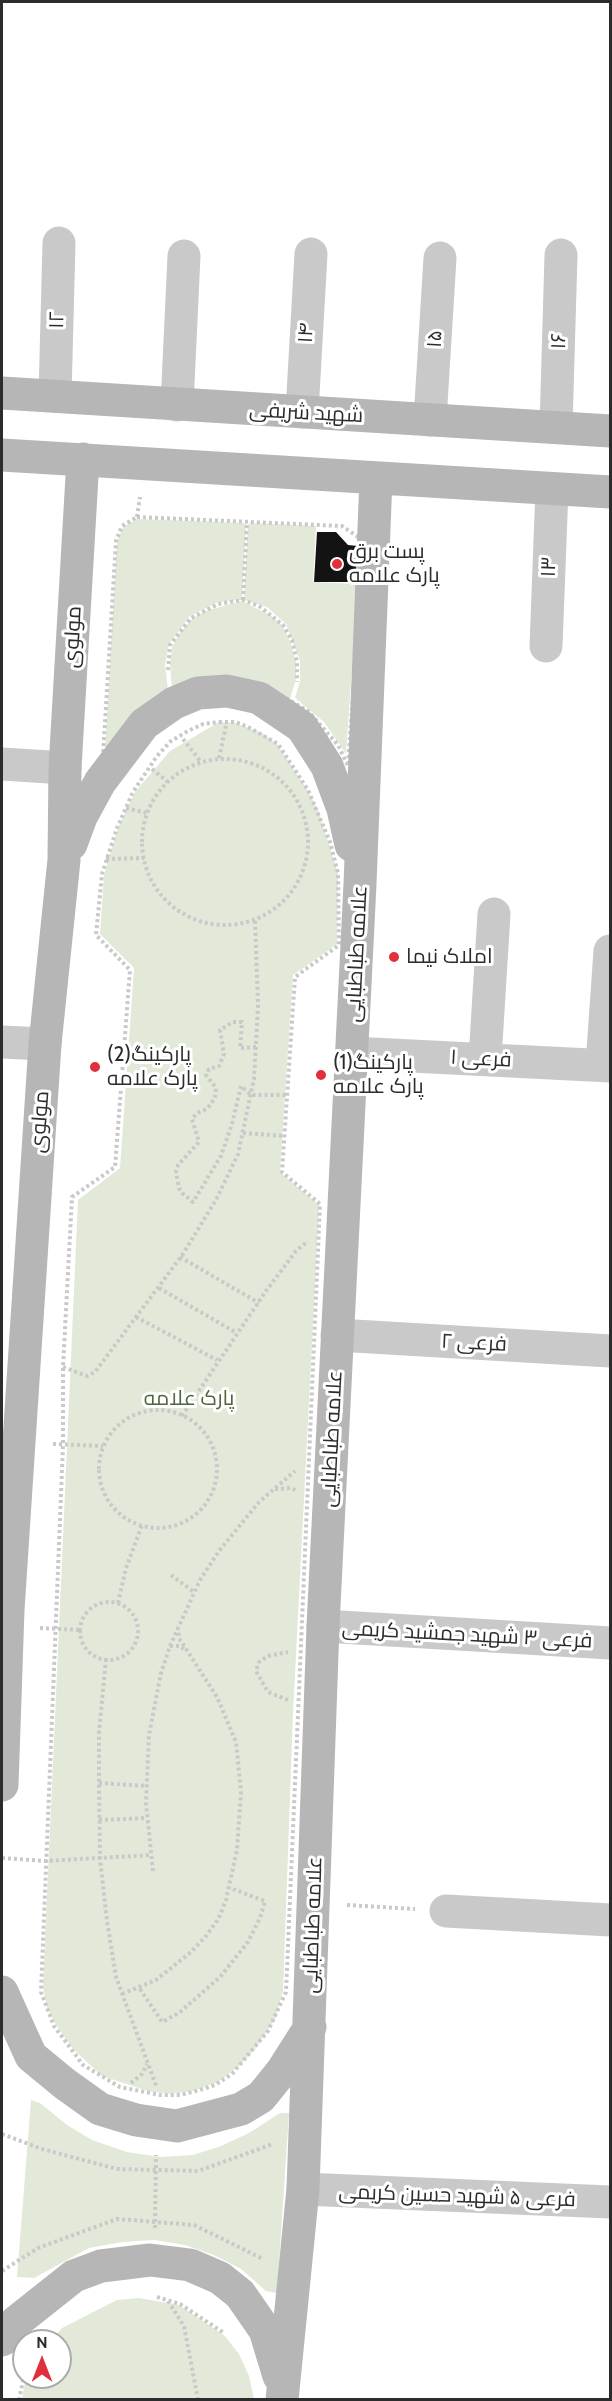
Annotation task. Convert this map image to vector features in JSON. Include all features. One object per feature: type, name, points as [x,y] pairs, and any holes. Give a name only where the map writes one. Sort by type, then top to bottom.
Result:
[{"type":"street","name":"۱۲","points":[[55,396],[59,243]]},
{"type":"street","name":"۱۴","points":[[302,412],[311,254]]},
{"type":"street","name":"۱۶","points":[[556,427],[561,255]]},
{"type":"street","points":[[177,405],[184,256]]},
{"type":"street","name":"۱۵","points":[[430,420],[440,258]]},
{"type":"street","name":"شهید شریفی","points":[[2,393],[610,431]]},
{"type":"street","points":[[2,455],[610,492]]},
{"type":"street","name":"مولوی","points":[[2,1785],[5,1610],[45,1044],[63,862],[65,768],[83,459]]},
{"type":"street","name":"علامه طباطبایی","points":[[282,2396],[303,2189],[314,1903],[312,1633],[337,1335],[360,884],[376,478]]},
{"type":"street","name":"۱۳","points":[[546,646],[552,489]]},
{"type":"street","points":[[63,862],[92,796],[144,724],[174,703],[198,693],[227,691],[259,698],[302,727],[327,766],[343,809],[360,884]]},
{"type":"street","points":[[2,764],[65,768]]},
{"type":"street","points":[[485,1059],[494,914]]},
{"type":"street","points":[[606,1065],[610,951]]},
{"type":"street","points":[[2,1042],[45,1044]]},
{"type":"street","name":"فرعی ۱","points":[[352,1053],[606,1065]]},
{"type":"street","name":"فرعی ۲","points":[[337,1335],[610,1351]]},
{"type":"street","name":"فرعی ۳ شهید جمشید کریمی","points":[[312,1633],[610,1643]]},
{"type":"street","points":[[446,1911],[610,1920]]},
{"type":"street","points":[[2,1992],[31,2056],[65,2084],[100,2109],[136,2120],[177,2126],[241,2109],[261,2097],[282,2071],[310,2026]]},
{"type":"street","name":"فرعی ۵ شهید حسین کریمی","points":[[303,2189],[610,2202]]},
{"type":"street","points":[[2,2340],[36,2305],[74,2276],[101,2266],[150,2260],[190,2265],[220,2278],[240,2294],[265,2330],[282,2396]]},
{"type":"path","points":[[137,517],[342,526],[358,537],[363,554],[348,766],[338,745],[320,722],[290,700],[256,684],[234,680],[190,684],[154,700],[134,717],[103,756],[118,532],[129,519],[137,517]]},
{"type":"path","points":[[243,600],[247,522]]},
{"type":"path","points":[[168,681],[171,645],[191,618],[218,604],[243,600],[260,606],[271,614],[283,625],[292,640],[297,662],[297,680],[290,700]]},
{"type":"path","points":[[219,758],[227,722]]},
{"type":"path","points":[[227,722],[262,732],[278,744],[288,757],[318,810],[338,873],[339,945],[294,977],[282,1172],[320,1204],[310,1426],[312,1633],[298,1701],[285,1992],[279,2011],[259,2045],[232,2074],[215,2085],[200,2090],[180,2095],[160,2095],[120,2087],[83,2065],[67,2046],[46,2010],[41,1992],[63,1445],[63,1367],[72,1197],[115,1167],[130,970],[96,936],[106,859],[126,808],[149,767],[171,741],[180,736],[203,723],[227,722]]},
{"type":"path","points":[[180,736],[201,762]]},
{"type":"path","points":[[219,758],[255,764],[278,777],[296,798],[307,823],[308,850],[302,876],[286,898],[264,915],[238,924],[210,924],[184,914],[162,897],[147,873],[142,846],[147,813],[157,793],[177,773],[201,762],[219,758]]},
{"type":"path","points":[[149,767],[168,782]]},
{"type":"path","points":[[126,808],[147,813]]},
{"type":"path","points":[[106,859],[144,858]]},
{"type":"path","points":[[63,1367],[87,1376],[95,1372],[180,1257],[217,1198],[238,1154],[251,1095],[256,1047],[258,980],[255,918]]},
{"type":"path","points":[[256,1047],[240,1048],[242,1022],[233,1022],[220,1030],[224,1054],[219,1066],[209,1069],[206,1075],[216,1088],[215,1098],[207,1109],[196,1113],[192,1119],[199,1142],[178,1165],[176,1172],[178,1188],[193,1202],[221,1156],[241,1086],[251,1095],[287,1095]]},
{"type":"path","points":[[243,1133],[284,1136]]},
{"type":"path","points":[[182,1416],[217,1361],[296,1251],[310,1239],[320,1210]]},
{"type":"path","points":[[180,1257],[259,1303]]},
{"type":"path","points":[[159,1288],[237,1333]]},
{"type":"path","points":[[136,1317],[217,1361]]},
{"type":"path","points":[[153,1410],[174,1412],[192,1421],[206,1435],[215,1454],[217,1474],[213,1494],[201,1510],[186,1522],[168,1528],[142,1526],[116,1511],[105,1496],[99,1478],[99,1459],[103,1446],[117,1427],[134,1416],[153,1410]]},
{"type":"path","points":[[303,1434],[310,1426]]},
{"type":"path","points":[[63,1445],[103,1446]]},
{"type":"path","points":[[153,1871],[147,1818],[147,1786],[152,1718],[160,1673],[194,1592],[234,1530],[259,1502],[295,1473],[296,1466]]},
{"type":"path","points":[[118,1603],[126,1568],[142,1526]]},
{"type":"path","points":[[171,1575],[194,1592]]},
{"type":"path","points":[[109,1602],[126,1607],[137,1622],[136,1641],[125,1655],[106,1659],[89,1651],[83,1643],[81,1630],[85,1615],[92,1608],[109,1602]]},
{"type":"path","points":[[56,1629],[81,1630]]},
{"type":"path","points":[[122,1994],[140,1989],[174,1967],[206,1936],[219,1918],[230,1888],[240,1829],[242,1792],[239,1758],[224,1709],[179,1638],[178,1629]]},
{"type":"path","points":[[298,1701],[282,1699],[268,1692],[256,1671],[257,1666],[264,1658],[292,1651],[312,1633]]},
{"type":"path","points":[[170,1646],[180,1646],[190,1654]]},
{"type":"path","points":[[106,1659],[99,1732],[99,1820],[100,1858],[107,1921],[116,1977],[160,2095]]},
{"type":"path","points":[[99,1783],[147,1786]]},
{"type":"path","points":[[99,1820],[147,1818]]},
{"type":"path","points":[[2,1858],[45,1861],[151,1855]]},
{"type":"path","points":[[140,1989],[162,2022],[179,2013],[220,1977],[248,1942],[260,1918],[265,1901],[230,1888]]},
{"type":"path","points":[[314,1903],[446,1911]]},
{"type":"path","points":[[120,2087],[133,2082],[142,2074],[147,2063]]},
{"type":"path","points":[[155,2170],[155,2222]]},
{"type":"path","points":[[153,2297],[167,2300],[195,2312],[227,2336]]},
{"type":"path","points":[[167,2300],[184,2326],[198,2400]]},
{"type":"green space","points":[[137,519],[243,523],[246,525],[242,600],[218,602],[190,616],[169,644],[165,664],[168,690],[105,752],[117,541],[124,526]]},
{"type":"green space","points":[[250,523],[316,526],[313,582],[358,584],[346,754],[324,722],[295,698],[300,681],[300,661],[286,624],[267,607],[244,600],[248,525]]},
{"type":"green space","points":[[242,601],[270,615],[282,625],[290,641],[296,662],[296,679],[290,699],[274,690],[172,690],[170,664],[172,647],[179,634],[192,619],[205,611]]},
{"type":"green space","name":"پارک علامه","points":[[219,722],[235,723],[262,733],[277,744],[308,791],[318,810],[338,873],[337,944],[293,975],[280,1172],[319,1205],[293,1714],[283,1991],[275,2019],[256,2048],[239,2066],[218,2082],[193,2091],[170,2094],[148,2091],[102,2076],[73,2049],[56,2025],[47,2008],[43,1986],[78,1200],[120,1168],[134,968],[100,934],[104,875],[118,828],[135,792],[170,751]]},
{"type":"green space","points":[[31,2100],[40,2103],[67,2125],[92,2140],[127,2152],[161,2157],[193,2155],[221,2146],[249,2133],[280,2113],[289,2113],[277,2293],[266,2291],[241,2269],[214,2255],[185,2245],[155,2240],[122,2242],[89,2248],[34,2278],[17,2277]]},
{"type":"green space","points":[[139,2298],[179,2305],[225,2336],[239,2354],[249,2376],[254,2399],[22,2399],[24,2389],[72,2389],[72,2329],[61,2329],[117,2300]]},
{"type":"building","name":"پست برق پارک علامه","points":[[317,532],[336,532],[348,545],[358,546],[358,582],[314,582]]},
{"type":"place","name":"پست برق پارک علامه","points":[[337,564]]},
{"type":"place","name":"املاک نیما","points":[[394,957]]},
{"type":"place","name":"پارکینگ(2) پارک علامه","points":[[95,1067]]},
{"type":"place","name":"پارکینگ(1) پارک علامه","points":[[321,1075]]}]
